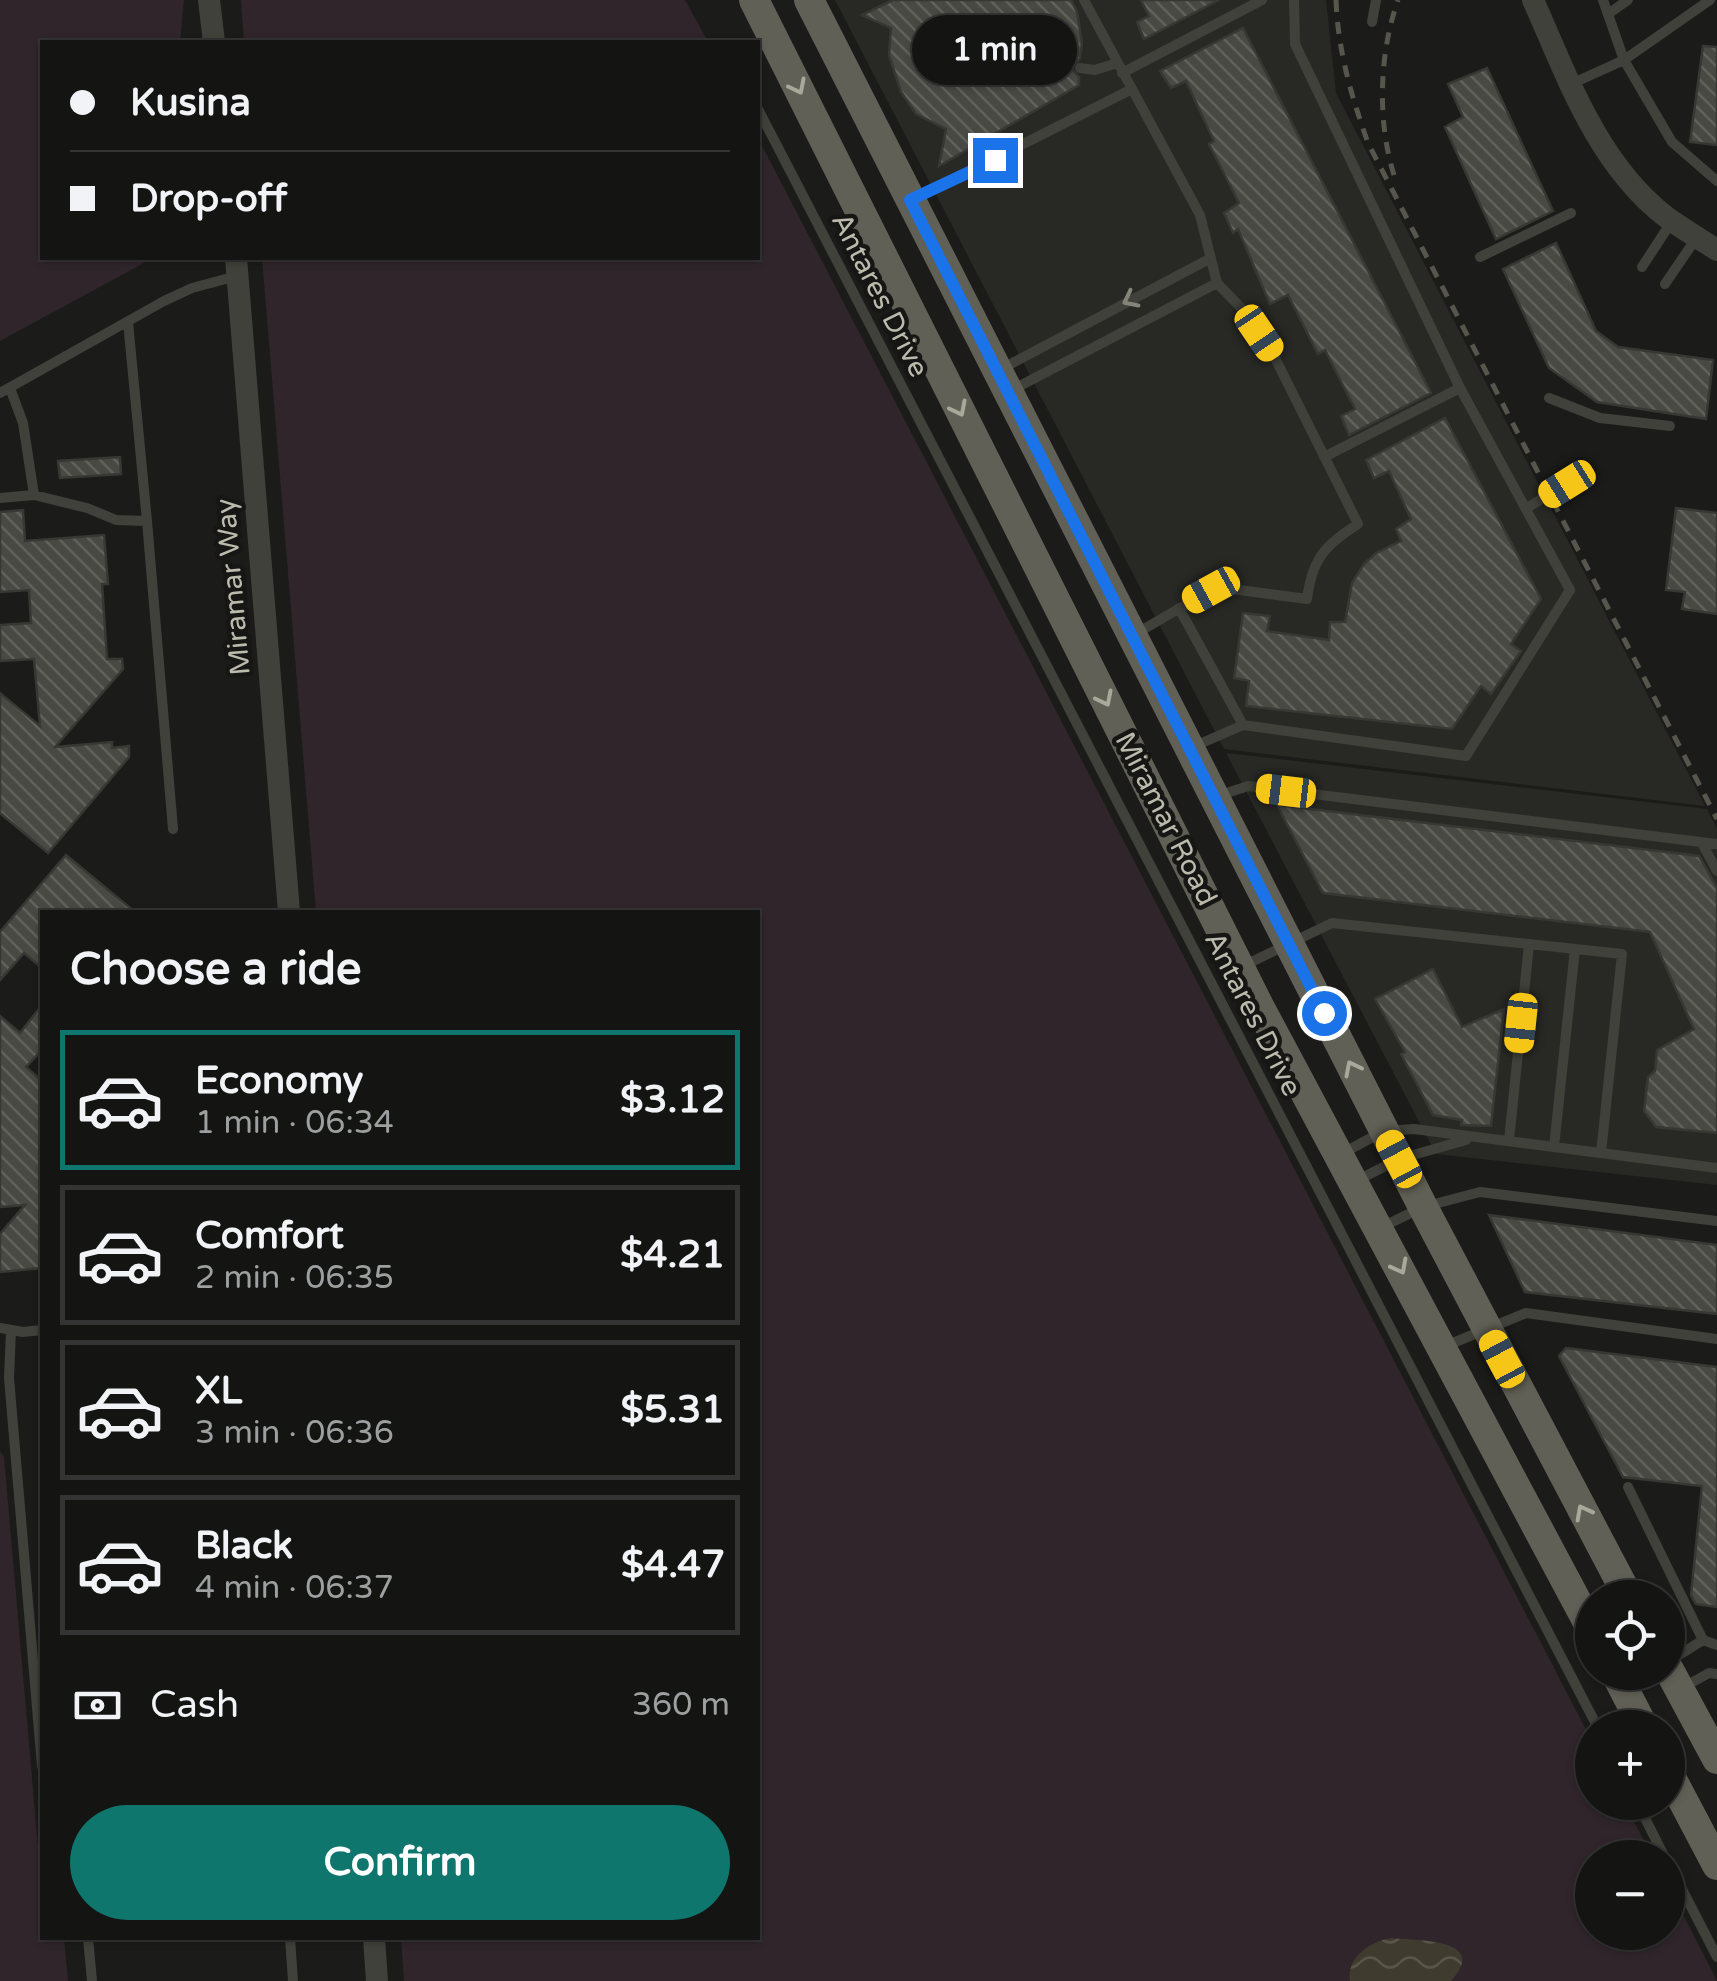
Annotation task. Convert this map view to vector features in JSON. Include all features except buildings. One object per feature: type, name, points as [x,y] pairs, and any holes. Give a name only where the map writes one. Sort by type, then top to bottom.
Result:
[{"type":"main road","name":"Miramar Road","points":[[754,0],[1240,968],[1575,1598]]},
{"type":"main road","name":"Miramar Road","points":[[809,0],[1288,944],[1619,1580]]},
{"type":"main road","points":[[1681,1690],[1717,1759]]},
{"type":"main road","points":[[1685,1804],[1717,1865]]},
{"type":"street","points":[[209,0],[214,40]]},
{"type":"street","points":[[225,0],[228,40]]},
{"type":"street","points":[[1532,0],[1614,163],[1672,220],[1717,250]]},
{"type":"street","name":"Miramar Way","points":[[237,267],[289,910]]},
{"type":"street","points":[[374,1940],[377,1981]]},
{"type":"lane","points":[[1084,0],[1200,215],[1217,283],[1245,312],[1273,354],[1358,524],[1336,538],[1321,555],[1310,573],[1307,599],[1224,588],[1211,590],[1132,636]]},
{"type":"lane","points":[[1080,68],[1120,68],[1262,0]]},
{"type":"lane","points":[[1190,749],[1243,725],[1466,756],[1570,590],[1460,388],[1295,44],[1294,0]]},
{"type":"lane","points":[[1372,22],[1376,0]]},
{"type":"lane","points":[[1603,0],[1624,60],[1672,142],[1717,181]]},
{"type":"lane","points":[[1608,14],[1628,0]]},
{"type":"lane","points":[[1571,84],[1624,60],[1710,0]]},
{"type":"lane","points":[[910,200],[1132,89]]},
{"type":"lane","name":"Antares Drive","points":[[760,112],[1589,1710]]},
{"type":"lane","points":[[1480,257],[1570,212]]},
{"type":"lane","points":[[1642,267],[1672,220]]},
{"type":"lane","points":[[1665,284],[1697,236]]},
{"type":"lane","points":[[1003,382],[1211,258]]},
{"type":"lane","points":[[34,495],[23,423],[5,390],[237,267]]},
{"type":"lane","points":[[1003,382],[1217,283]]},
{"type":"lane","points":[[128,322],[173,829]]},
{"type":"lane","points":[[1324,457],[1460,388]]},
{"type":"lane","points":[[1549,398],[1600,418],[1670,426]]},
{"type":"lane","points":[[1528,508],[1585,472]]},
{"type":"lane","points":[[0,498],[34,495],[87,508],[116,520],[147,521]]},
{"type":"lane","points":[[1179,608],[1243,725]]},
{"type":"lane","points":[[1214,798],[1248,786],[1717,844]]},
{"type":"lane","points":[[1702,843],[1717,871]]},
{"type":"lane","points":[[1240,968],[1332,922],[1622,954],[1602,1153]]},
{"type":"lane","points":[[1509,1141],[1530,944]]},
{"type":"lane","points":[[1554,1147],[1575,949]]},
{"type":"lane","points":[[1340,1154],[1384,1131],[1414,1130],[1717,1168]]},
{"type":"lane","points":[[1354,1182],[1399,1159],[1471,1138]]},
{"type":"lane","points":[[1379,1228],[1423,1207],[1480,1192],[1717,1221]]},
{"type":"lane","points":[[1442,1347],[1526,1312],[1717,1339]]},
{"type":"lane","points":[[40,1330],[6,1329],[40,1743]]},
{"type":"lane","points":[[1628,1487],[1704,1640],[1717,1644]]},
{"type":"lane","points":[[1685,1660],[1704,1640]]},
{"type":"lane","points":[[1685,1673],[1717,1674]]},
{"type":"lane","points":[[1685,1896],[1717,1957]]},
{"type":"lane","points":[[88,1940],[92,1981]]},
{"type":"lane","points":[[290,1940],[293,1981]]},
{"type":"shaded area","points":[[0,0],[184,0],[180,40],[40,40],[40,260],[149,260],[0,341]]},
{"type":"shaded area","points":[[241,0],[685,0],[707,40],[244,40]]},
{"type":"shaded area","points":[[835,0],[1326,0],[1336,93],[1705,806],[1224,749]]},
{"type":"shaded area","points":[[760,142],[1576,1710],[1575,1820],[1633,1820],[1644,1840],[1575,1840],[1575,1950],[1685,1950],[1685,1918],[1717,1981],[404,1981],[401,1940],[760,1940],[760,910],[316,910],[262,260],[760,260]]},
{"type":"shaded area","points":[[1226,753],[1707,809],[1717,829],[1717,1185],[1436,1154]]},
{"type":"shaded area","points":[[0,1451],[4,1457],[40,1870],[40,1940],[64,1940],[68,1981],[0,1981]]},
{"type":"water","points":[[1392,1938],[1430,1941],[1456,1949],[1462,1956],[1461,1967],[1451,1981],[1350,1981],[1352,1965],[1361,1952]]},
{"type":"railway","points":[[1336,0],[1346,73],[1368,143],[1717,819]]},
{"type":"railway","points":[[1394,175],[1385,132],[1382,88],[1387,43],[1398,0]]},
{"type":"route","points":[[995,160],[910,200],[1324,1013]]}]
